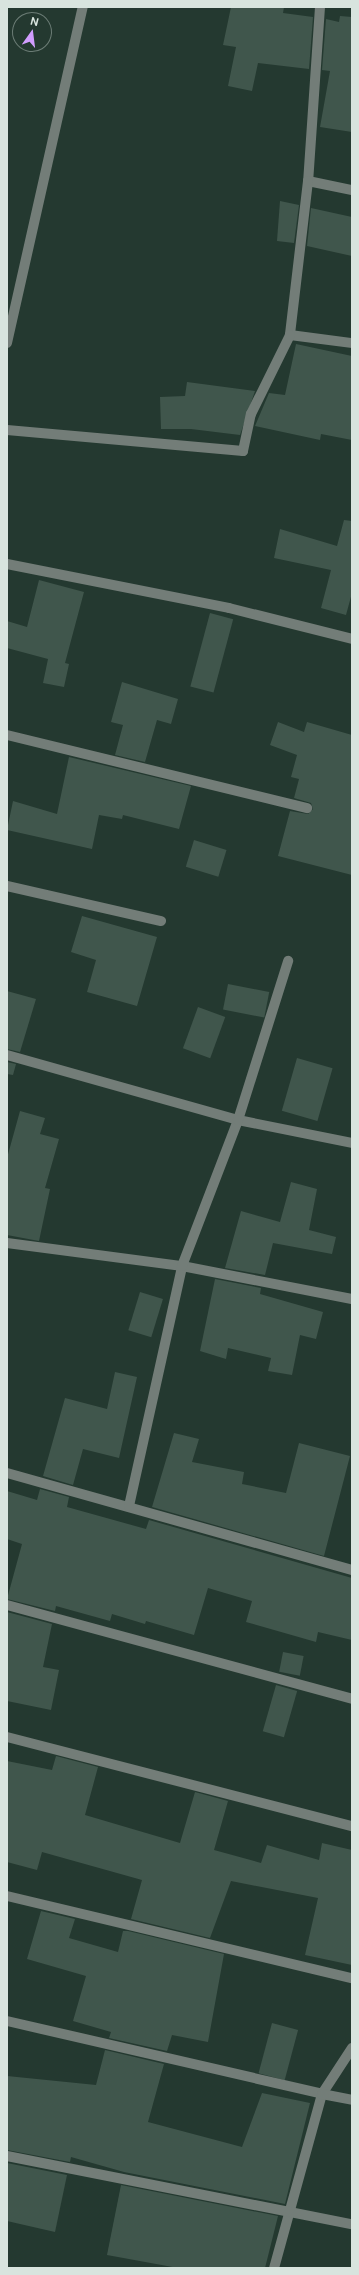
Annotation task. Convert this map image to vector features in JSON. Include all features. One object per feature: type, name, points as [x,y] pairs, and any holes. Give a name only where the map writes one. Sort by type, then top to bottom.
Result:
[{"type":"street","points":[[7,343],[84,7]]},
{"type":"street","points":[[7,430],[243,451],[251,414],[290,335],[308,181],[320,7]]},
{"type":"street","points":[[308,181],[352,190]]},
{"type":"street","points":[[290,335],[352,343]]},
{"type":"street","points":[[7,564],[228,608],[352,639]]},
{"type":"street","points":[[7,735],[308,808]]},
{"type":"street","points":[[7,886],[161,921]]},
{"type":"street","points":[[129,1506],[182,1266],[238,1120],[288,961]]},
{"type":"street","points":[[7,1055],[238,1120],[352,1143]]},
{"type":"street","points":[[7,1243],[182,1266],[352,1299]]},
{"type":"street","points":[[7,1473],[129,1506],[352,1570]]},
{"type":"street","points":[[7,1605],[352,1699]]},
{"type":"street","points":[[7,1738],[352,1826]]},
{"type":"street","points":[[7,1896],[352,1978]]},
{"type":"street","points":[[7,2021],[352,2100]]},
{"type":"street","points":[[274,2268],[322,2094],[352,2048]]},
{"type":"street","points":[[7,2156],[288,2214],[352,2224]]},
{"type":"building","points":[[231,7],[284,7],[283,13],[313,17],[309,69],[258,63],[252,91],[228,86],[236,47],[223,45]]},
{"type":"building","points":[[340,16],[352,17],[352,132],[320,127],[330,71],[322,70],[326,19],[339,22]]},
{"type":"building","points":[[280,201],[299,205],[294,243],[277,241]]},
{"type":"building","points":[[311,208],[352,217],[352,256],[307,246]]},
{"type":"building","points":[[296,344],[352,356],[352,440],[321,434],[320,440],[255,426],[269,393],[285,395]]},
{"type":"building","points":[[187,382],[255,391],[240,435],[191,429],[161,429],[160,397],[185,396]]},
{"type":"building","points":[[344,520],[352,521],[352,593],[346,615],[321,608],[331,570],[274,558],[280,529],[337,546]]},
{"type":"building","points":[[39,580],[84,592],[65,663],[69,664],[64,687],[43,683],[48,659],[7,648],[7,621],[27,627]]},
{"type":"building","points":[[210,613],[233,619],[214,693],[190,686]]},
{"type":"building","points":[[122,682],[178,699],[171,724],[157,720],[145,762],[115,755],[123,725],[111,722]]},
{"type":"building","points":[[278,722],[304,732],[307,722],[352,735],[352,875],[278,856],[290,811],[308,814],[313,809],[311,803],[294,798],[299,779],[291,777],[297,755],[270,745]]},
{"type":"building","points":[[69,757],[191,786],[179,829],[123,815],[122,819],[99,815],[92,849],[7,830],[13,801],[57,814]]},
{"type":"building","points":[[194,840],[227,850],[218,877],[186,867]]},
{"type":"building","points":[[82,916],[157,937],[137,1006],[87,992],[96,960],[71,952]]},
{"type":"building","points":[[228,984],[269,992],[264,1018],[223,1010]]},
{"type":"building","points":[[7,991],[36,999],[20,1052],[7,1049]]},
{"type":"building","points":[[198,1007],[225,1017],[210,1058],[183,1048]]},
{"type":"building","points":[[297,1058],[333,1068],[317,1121],[282,1111]]},
{"type":"building","points":[[7,1062],[16,1064],[13,1075],[7,1074]]},
{"type":"building","points":[[20,1111],[45,1118],[40,1134],[59,1139],[45,1188],[50,1189],[39,1241],[7,1235],[7,1158]]},
{"type":"building","points":[[291,1182],[317,1189],[309,1230],[336,1237],[332,1254],[273,1243],[265,1275],[225,1268],[241,1211],[280,1222]]},
{"type":"building","points":[[215,1279],[261,1288],[260,1294],[323,1312],[316,1339],[300,1335],[292,1375],[268,1371],[271,1358],[228,1348],[226,1359],[200,1351]]},
{"type":"building","points":[[140,1292],[163,1299],[151,1337],[128,1330]]},
{"type":"building","points":[[115,1372],[137,1377],[119,1458],[83,1449],[73,1485],[43,1476],[65,1398],[107,1409]]},
{"type":"building","points":[[174,1433],[199,1439],[192,1462],[244,1472],[242,1484],[286,1493],[299,1443],[350,1456],[324,1556],[152,1507]]},
{"type":"building","points":[[40,1489],[69,1497],[67,1507],[146,1529],[149,1520],[352,1578],[352,1640],[318,1632],[316,1642],[246,1622],[252,1601],[208,1588],[194,1635],[146,1621],[145,1624],[112,1614],[110,1621],[56,1606],[55,1611],[7,1599],[22,1544],[7,1539],[7,1491],[37,1500]]},
{"type":"building","points":[[7,1612],[52,1624],[43,1667],[59,1670],[51,1710],[7,1701]]},
{"type":"building","points":[[283,1652],[304,1656],[300,1676],[279,1672]]},
{"type":"building","points":[[276,1685],[297,1691],[284,1737],[263,1731]]},
{"type":"building","points":[[56,1756],[98,1767],[85,1815],[180,1843],[195,1792],[228,1801],[214,1850],[261,1863],[267,1845],[319,1860],[322,1843],[352,1850],[352,1965],[305,1955],[318,1898],[231,1881],[210,1938],[131,1919],[142,1880],[42,1852],[37,1870],[7,1862],[7,1761],[52,1770]]},
{"type":"building","points":[[41,1911],[75,1919],[69,1938],[118,1952],[123,1931],[128,1931],[224,1954],[208,2042],[172,2035],[167,2051],[109,2038],[111,2032],[73,2021],[86,1976],[27,1959]]},
{"type":"building","points":[[272,2023],[298,2030],[285,2080],[259,2073]]},
{"type":"building","points":[[105,2050],[164,2064],[148,2122],[242,2147],[262,2093],[310,2103],[285,2204],[124,2172],[71,2157],[70,2162],[7,2150],[7,2076],[96,2085]]},
{"type":"building","points":[[7,2163],[67,2175],[55,2232],[7,2221]]},
{"type":"building","points":[[121,2185],[278,2216],[265,2268],[178,2268],[107,2255]]}]
